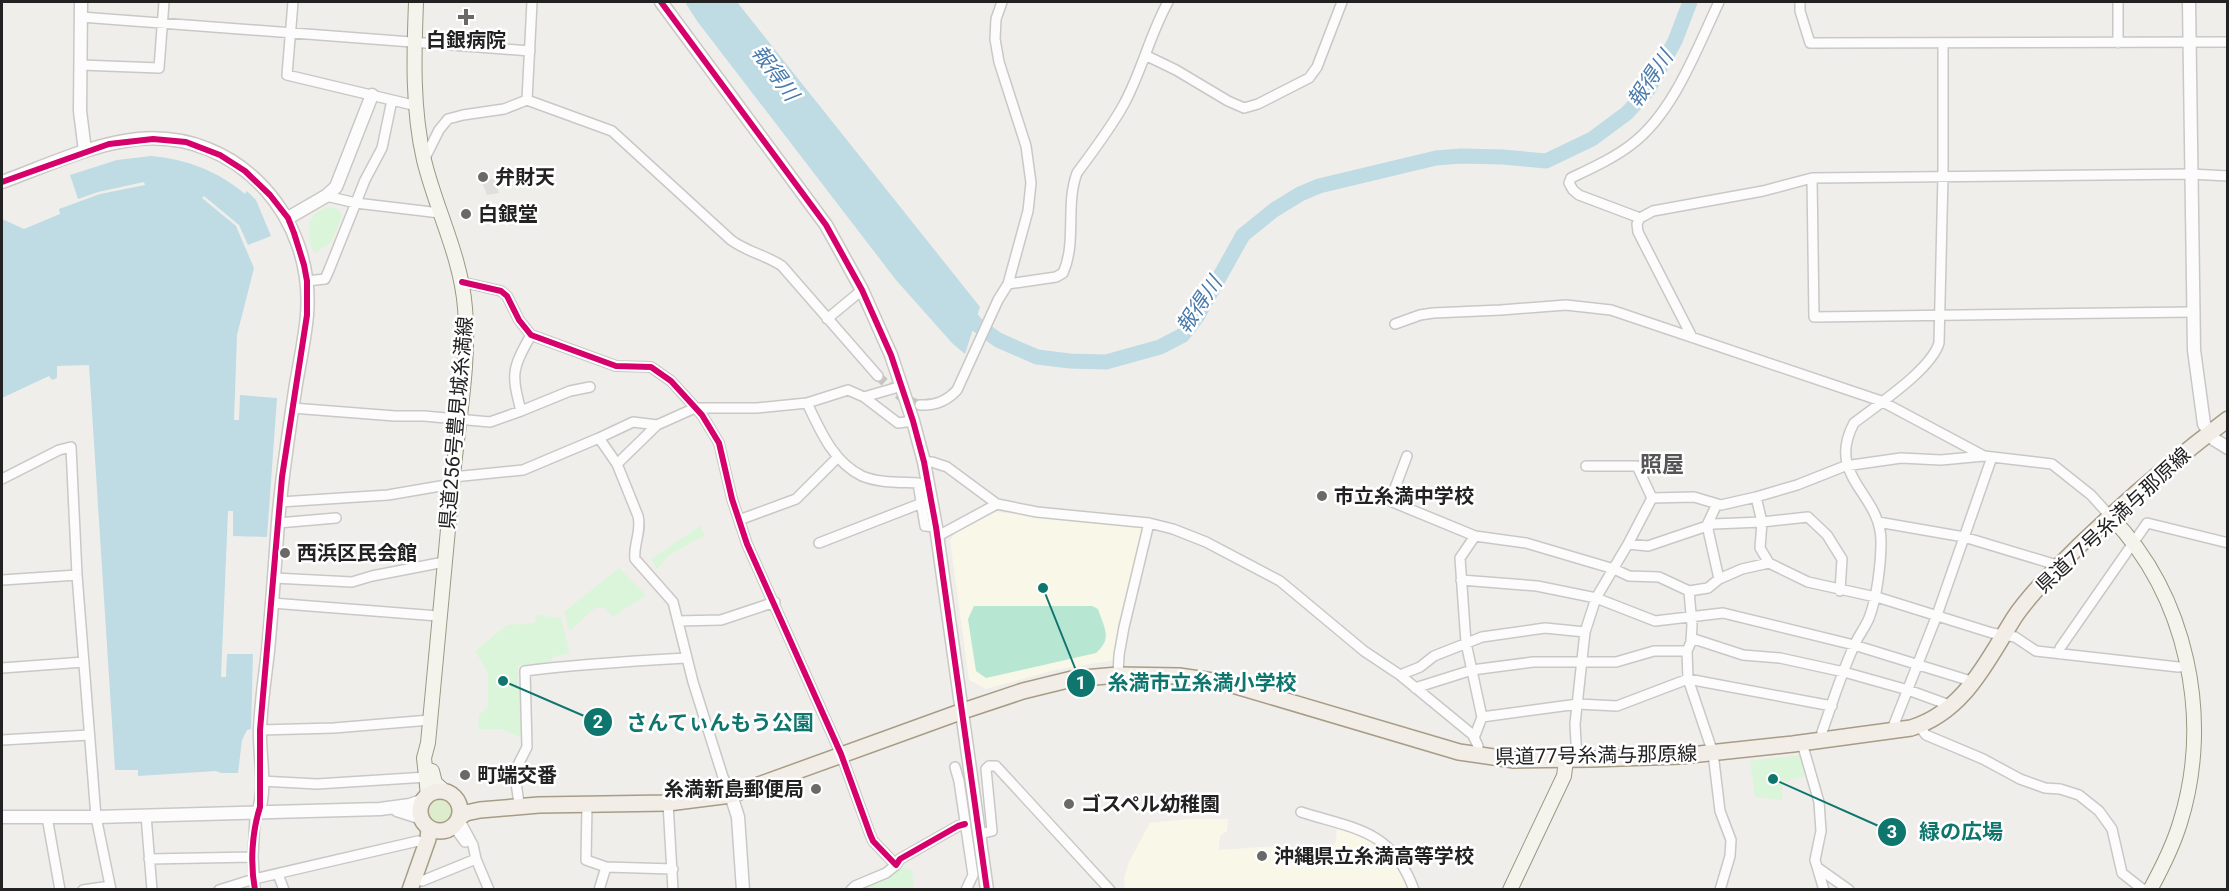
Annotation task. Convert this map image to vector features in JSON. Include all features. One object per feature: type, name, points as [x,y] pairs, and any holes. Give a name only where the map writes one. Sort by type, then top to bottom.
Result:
[{"type":"main road","name":"県道256号豊見城糸満線","points":[[416,2],[414,43],[417,106],[424,160],[462,282],[466,325],[428,743],[424,758],[427,777],[426,798]]},
{"type":"main road","name":"県道77号糸満与那原線","points":[[443,824],[471,811],[586,804],[668,803],[731,795],[963,711],[1056,683],[1088,677],[1118,675],[1179,676],[1226,683],[1437,746],[1497,759],[1571,760],[1713,753],[1891,732],[1919,726],[1952,706],[1974,682],[2019,610],[2060,566],[2111,517],[2228,418]]},
{"type":"main road","points":[[2111,517],[2134,543],[2161,588],[2177,628],[2193,691],[2194,732],[2188,788],[2180,823],[2164,863],[2149,890]]},
{"type":"main road","name":"県道256号豊見城糸満線","points":[[428,743],[435,781],[450,795]]},
{"type":"main road","points":[[1510,890],[1571,760]]},
{"type":"main road","name":"県道77号糸満与那原線","points":[[426,798],[450,795],[464,802],[519,803],[539,806]]},
{"type":"main road","points":[[416,887],[426,844],[443,824],[460,810],[450,795]]},
{"type":"main road","points":[[426,798],[421,806],[443,824]]},
{"type":"main road","points":[[416,887],[443,824]]},
{"type":"street","points":[[81,2],[80,111],[85,151]]},
{"type":"street","points":[[81,65],[159,68],[164,2]]},
{"type":"street","points":[[293,2],[287,75],[417,106]]},
{"type":"street","points":[[527,100],[532,2]]},
{"type":"street","points":[[661,2],[826,225],[862,290],[891,355],[924,462],[937,532],[987,886],[967,887],[973,875],[955,767]]},
{"type":"street","points":[[920,405],[929,405],[950,398],[957,390],[998,300],[1008,284],[1028,211],[1031,183],[1026,146],[999,63],[995,39],[996,19],[1002,2]]},
{"type":"street","points":[[1008,284],[1056,277],[1063,273],[1069,255],[1073,185],[1077,173],[1124,104],[1157,21],[1168,2]]},
{"type":"street","points":[[1145,55],[1244,108],[1258,104],[1308,78],[1317,67],[1342,2]]},
{"type":"street","points":[[1640,218],[1579,195],[1569,183],[1572,178],[1634,143],[1653,123],[1671,98],[1719,2]]},
{"type":"street","points":[[1800,2],[1800,11],[1810,43],[2228,42]]},
{"type":"street","points":[[2118,2],[2118,43]]},
{"type":"street","points":[[2189,2],[2194,350],[2204,424],[2215,440],[2228,448]]},
{"type":"street","points":[[81,17],[530,51]]},
{"type":"street","points":[[1822,741],[1822,732],[1854,645],[1869,618],[1881,543],[1874,511],[1845,466],[1846,445],[1854,423],[1925,366],[1937,351],[1941,316],[1943,43]]},
{"type":"street","points":[[288,218],[327,196],[336,187],[372,95]]},
{"type":"street","points":[[307,281],[325,279],[356,203],[382,148],[392,100]]},
{"type":"street","points":[[424,160],[439,130],[448,119],[504,109],[527,100],[612,131],[731,240],[740,247],[774,260],[782,266],[878,376]]},
{"type":"street","points":[[2,182],[85,151],[117,143],[153,139],[186,142],[205,148],[233,162],[245,171],[270,195],[288,218],[300,249],[307,281],[307,315],[292,408],[278,523],[260,730],[261,781],[258,813],[255,818],[253,856],[255,890]]},
{"type":"street","points":[[1692,337],[1638,232],[1636,224],[1640,218],[1653,211],[1763,191],[1812,178],[2190,174],[2228,176]]},
{"type":"street","points":[[1812,178],[1814,318],[2193,312]]},
{"type":"street","points":[[327,196],[356,203],[440,213]]},
{"type":"street","points":[[462,282],[501,291],[507,296],[519,320],[531,335],[616,366],[651,367],[671,381],[702,415],[719,443],[747,544],[775,602],[841,754],[873,841],[896,865]]},
{"type":"street","points":[[827,319],[862,290]]},
{"type":"street","points":[[1395,324],[1433,313],[1566,305],[1611,310],[1881,401],[1988,456]]},
{"type":"street","points":[[521,411],[514,369],[531,335]]},
{"type":"street","points":[[864,398],[902,386]]},
{"type":"street","points":[[292,408],[490,422],[570,391],[590,387]]},
{"type":"street","points":[[617,464],[657,425],[694,408],[757,408],[807,403],[848,390],[864,398],[898,423],[913,421]]},
{"type":"street","points":[[807,403],[819,430],[838,457],[864,477],[918,483],[925,526],[937,532]]},
{"type":"street","points":[[280,502],[387,495],[452,480],[523,470],[633,422],[657,425]]},
{"type":"street","points":[[599,438],[617,464],[640,523],[634,553],[635,560],[672,602],[686,658],[723,777],[738,817],[743,890]]},
{"type":"street","points":[[2,479],[59,450],[72,447],[77,575],[96,817],[111,888],[83,890]]},
{"type":"street","points":[[1407,456],[1390,501],[1475,536],[1526,543],[1614,569],[1629,576],[1659,577],[1689,591],[1708,588],[1719,579],[1742,569],[1769,563]]},
{"type":"street","points":[[1891,732],[1937,615],[1964,537],[1988,456]]},
{"type":"street","points":[[1652,498],[1694,497],[1721,506],[1797,485],[1845,466],[1901,458],[1941,460],[1988,456],[2052,464],[2091,495],[2111,517]]},
{"type":"street","points":[[739,520],[796,499],[838,457]]},
{"type":"street","points":[[924,462],[947,467],[997,504],[1037,512],[1149,523],[1173,529],[1206,542],[1265,572],[1364,651],[1400,675],[1474,738],[1478,746],[1477,756]]},
{"type":"street","points":[[1586,466],[1637,466],[1652,498]]},
{"type":"street","points":[[1756,497],[1762,522],[1760,548],[1769,563],[1808,582],[1874,597],[2004,636],[2015,637],[2036,651],[2178,667],[2188,666]]},
{"type":"street","points":[[1571,760],[1585,632],[1596,598],[1652,498]]},
{"type":"street","points":[[819,543],[922,503]]},
{"type":"street","points":[[937,532],[997,504]]},
{"type":"street","points":[[1717,504],[1707,525],[1719,579]]},
{"type":"street","points":[[1628,544],[1648,546],[1707,525],[1808,517],[1827,535],[1842,559],[1840,591]]},
{"type":"street","points":[[278,523],[336,518]]},
{"type":"street","points":[[1878,522],[1964,537],[2060,566]]},
{"type":"street","points":[[1118,675],[1124,627],[1149,523]]},
{"type":"street","points":[[2060,654],[2060,648],[2147,523],[2228,543]]},
{"type":"street","points":[[1474,738],[1482,717],[1466,642],[1460,558],[1475,536]]},
{"type":"street","points":[[274,578],[352,582],[444,562]]},
{"type":"street","points":[[2,580],[77,575]]},
{"type":"street","points":[[1461,580],[1537,586],[1596,598],[1655,621],[1723,614],[1854,645],[1974,682]]},
{"type":"street","points":[[1689,591],[1692,618],[1691,638],[1687,651],[1688,679],[1713,753],[1720,811],[1731,840],[1730,856],[1720,890]]},
{"type":"street","points":[[678,621],[721,620],[775,602]]},
{"type":"street","points":[[272,603],[438,616]]},
{"type":"street","points":[[1400,675],[1466,642],[1492,635],[1545,628],[1585,632]]},
{"type":"street","points":[[1691,638],[1743,655],[1779,658],[1844,672],[1908,690],[1952,706]]},
{"type":"street","points":[[1415,688],[1472,670],[1533,662],[1616,662],[1654,651],[1687,651]]},
{"type":"street","points":[[519,803],[515,776],[527,747],[525,670],[581,664],[620,664],[686,658]]},
{"type":"street","points":[[2,668],[84,662]]},
{"type":"street","points":[[1482,717],[1578,704],[1617,706],[1688,679],[1832,706]]},
{"type":"street","points":[[260,730],[334,728],[430,720]]},
{"type":"street","points":[[1919,726],[1926,735],[1983,759],[2020,779],[2045,788],[2060,789],[2079,795],[2099,811],[2112,829],[2122,873],[2141,888],[2149,890]]},
{"type":"street","points":[[2,740],[89,735]]},
{"type":"street","points":[[1802,743],[1819,802],[1821,831],[1815,860],[1824,890]]},
{"type":"street","points":[[980,834],[992,831],[986,769],[989,765],[996,766],[1108,889]]},
{"type":"street","points":[[261,781],[317,784],[427,777]]},
{"type":"street","points":[[2,817],[96,817],[380,809],[410,805],[426,798]]},
{"type":"street","points":[[668,803],[673,890]]},
{"type":"street","points":[[586,804],[586,860],[606,867],[673,869]]},
{"type":"street","points":[[380,809],[410,813],[443,824],[474,845],[476,859],[489,890]]},
{"type":"street","points":[[1301,812],[1358,828],[1371,835],[1389,848],[1402,865],[1414,890]]},
{"type":"street","points":[[146,815],[153,890]]},
{"type":"street","points":[[47,817],[60,890]]},
{"type":"street","points":[[851,890],[855,886],[886,873],[900,859],[965,824]]},
{"type":"street","points":[[219,890],[278,873],[418,841],[426,844]]},
{"type":"street","points":[[149,859],[253,856]]},
{"type":"street","points":[[416,887],[476,859]]},
{"type":"street","points":[[598,890],[606,867]]},
{"type":"street","points":[[1818,868],[1849,890]]},
{"type":"street","points":[[278,873],[284,890]]},
{"type":"shaded area","points":[[494,178],[499,193],[487,195],[482,182]]},
{"type":"shaded area","points":[[996,512],[1141,527],[1142,533],[1115,660],[1055,670],[986,689],[969,680],[950,540],[957,531]]},
{"type":"shaded area","name":"沖縄県立糸満高等学校","points":[[1188,819],[1228,819],[1227,831],[1220,836],[1219,850],[1277,846],[1280,850],[1333,846],[1336,841],[1337,826],[1373,840],[1398,863],[1411,889],[1125,890],[1124,878],[1129,862],[1150,823]]},
{"type":"green space","points":[[331,207],[339,210],[342,216],[332,241],[316,253],[310,244],[310,223],[317,213]]},
{"type":"green space","points":[[700,526],[705,535],[668,556],[657,569],[651,559]]},
{"type":"green space","points":[[619,568],[646,595],[613,617],[605,608],[595,608],[570,631],[564,612]]},
{"type":"green space","points":[[974,606],[1092,606],[1098,609],[1106,637],[1096,653],[986,678],[976,671],[968,619]]},
{"type":"green space","points":[[536,615],[561,618],[570,653],[552,657],[551,665],[518,666],[517,688],[522,688],[523,739],[502,729],[478,729],[479,715],[488,707],[488,673],[475,651],[507,625],[535,623]]},
{"type":"green space","points":[[1801,755],[1805,776],[1783,782],[1782,800],[1755,797],[1750,761]]},
{"type":"green space","points":[[440,795],[452,799],[456,811],[452,823],[440,827],[428,823],[424,811],[428,799]]},
{"type":"green space","points":[[897,869],[912,870],[914,889],[858,890]]},
{"type":"water","points":[[685,2],[737,2],[980,307],[965,354],[952,343],[896,280],[697,21]]},
{"type":"water","points":[[151,156],[189,163],[224,179],[245,194],[247,191],[256,200],[271,236],[248,245],[239,225],[204,196],[202,198],[236,226],[254,268],[237,335],[234,420],[239,420],[240,395],[277,398],[267,537],[233,536],[233,511],[228,511],[221,677],[226,677],[227,654],[253,654],[251,729],[247,730],[242,740],[238,773],[216,771],[138,776],[138,770],[115,770],[89,365],[57,366],[57,378],[52,380],[49,376],[2,398],[2,219],[24,229],[60,214],[59,209],[100,194],[145,185],[144,182],[78,199],[70,175],[117,160]]},
{"type":"waterway","name":"報得川","points":[[962,307],[976,324],[998,340],[1037,357],[1106,362],[1160,347],[1183,335],[1197,317],[1243,235],[1274,210],[1300,194],[1319,186],[1436,158],[1503,157],[1546,161],[1592,139],[1627,113],[1648,90],[1675,41],[1690,2]]},
{"type":"tunnel","points":[[878,376],[901,397],[920,405]]},
{"type":"cycle path","points":[[661,2],[826,225],[862,290],[891,355],[924,462],[936,527],[987,890]]},
{"type":"cycle path","points":[[2,182],[109,144],[153,139],[186,142],[220,155],[245,171],[270,195],[288,218],[294,233],[307,281],[307,315],[282,477],[260,730],[260,807],[255,827],[252,858],[255,890]]},
{"type":"cycle path","points":[[462,282],[501,291],[507,296],[519,320],[531,335],[616,366],[651,367],[671,381],[702,415],[719,443],[732,499],[747,544],[841,754],[873,841],[896,865],[900,859],[965,824]]},
{"type":"place","name":"白銀病院","points":[[466,17]]},
{"type":"place","name":"弁財天","points":[[483,177]]},
{"type":"place","name":"白銀堂","points":[[466,214]]},
{"type":"place","name":"市立糸満中学校","points":[[1322,496]]},
{"type":"place","name":"西浜区民会館","points":[[285,553]]},
{"type":"place","name":"糸満市立糸満小学校","points":[[1043,588]]},
{"type":"place","name":"さんてぃんもう公園","points":[[503,681]]},
{"type":"place","name":"町端交番","points":[[465,775]]},
{"type":"place","name":"緑の広場","points":[[1773,779]]},
{"type":"place","name":"糸満新島郵便局","points":[[816,789]]},
{"type":"place","name":"ゴスペル幼稚園","points":[[1069,804]]},
{"type":"place","name":"沖縄県立糸満高等学校","points":[[1262,856]]},
{"type":"district","name":"照屋","points":[[1662,464]]}]
